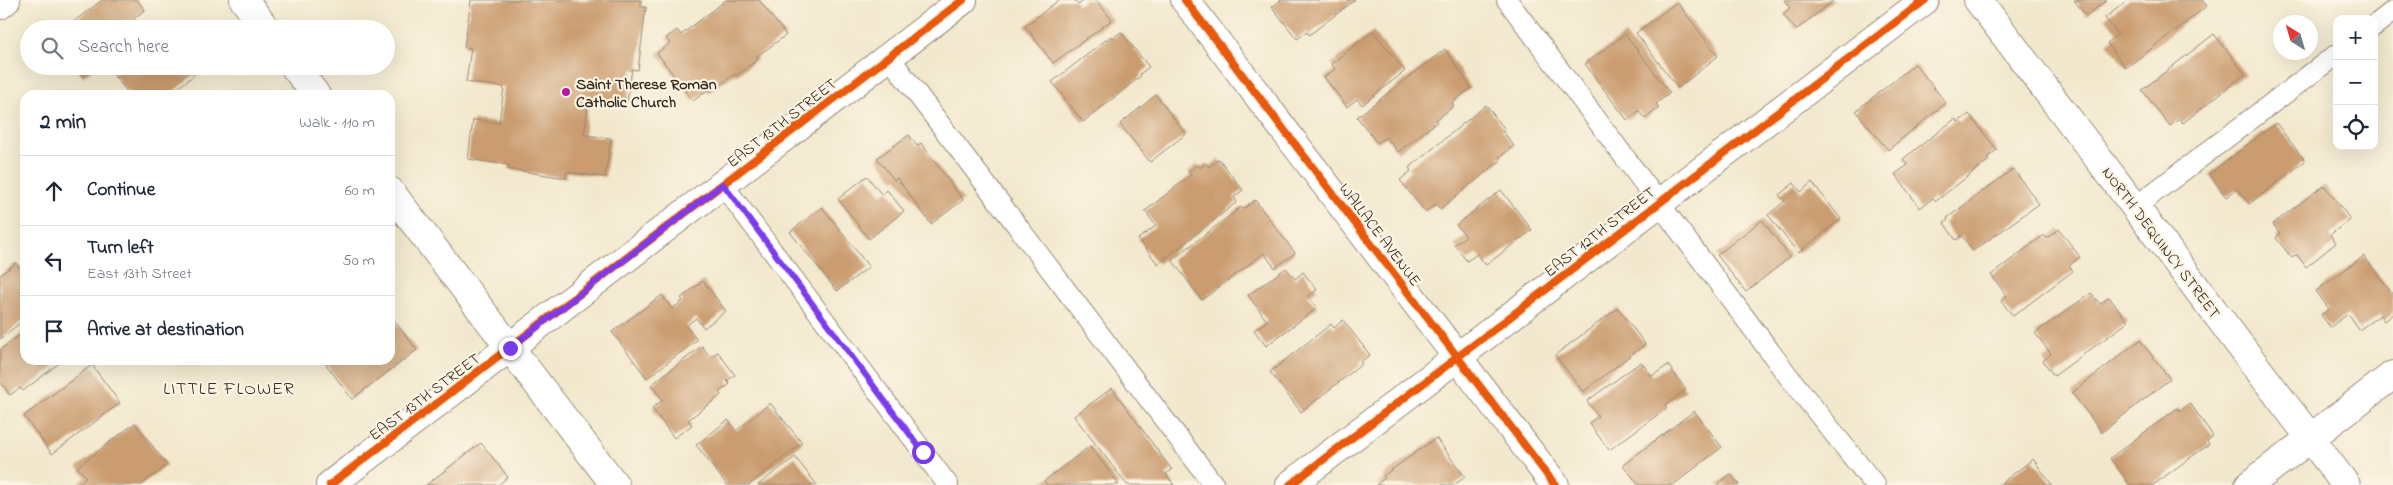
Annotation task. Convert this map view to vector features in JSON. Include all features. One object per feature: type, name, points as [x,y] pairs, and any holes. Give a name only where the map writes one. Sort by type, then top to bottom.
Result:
[{"type":"street","points":[[0,4],[6,0]]},
{"type":"street","points":[[244,0],[259,20]]},
{"type":"street","name":"EAST 13TH STREET","points":[[330,485],[963,0]]},
{"type":"street","name":"WALLACE AVENUE","points":[[1185,0],[1555,485]]},
{"type":"street","name":"EAST 12TH STREET","points":[[1290,485],[1925,0]]},
{"type":"street","name":"NORTH DEQUINCY STREET","points":[[1978,0],[2346,485]]},
{"type":"street","points":[[301,75],[312,90]]},
{"type":"street","points":[[395,198],[614,485]]},
{"type":"street","points":[[2249,485],[2393,375]]},
{"type":"lane","points":[[1507,0],[1660,201],[1789,377],[1875,485]]},
{"type":"lane","points":[[2378,23],[2393,11]]},
{"type":"lane","points":[[889,57],[1214,485]]},
{"type":"lane","points":[[2135,207],[2333,57]]},
{"type":"lane","points":[[723,184],[948,485]]},
{"type":"building","points":[[102,0],[137,0],[145,10],[134,18],[135,20],[76,20]]},
{"type":"building","name":"Saint Therese Roman Catholic Church","points":[[471,0],[641,0],[641,7],[646,7],[638,70],[632,69],[627,103],[589,98],[584,135],[611,138],[605,177],[567,172],[566,178],[508,169],[509,165],[468,159],[473,120],[499,123],[504,87],[466,82],[471,48],[464,47]]},
{"type":"building","points":[[726,0],[759,0],[786,35],[756,57],[758,59],[736,76],[735,74],[710,92],[708,90],[693,101],[657,53],[670,43],[666,38],[677,30],[681,35]]},
{"type":"building","points":[[1059,0],[1075,0],[1078,5],[1085,0],[1096,0],[1112,20],[1053,63],[1025,26]]},
{"type":"building","points":[[1281,0],[1355,0],[1309,35],[1307,32],[1297,39],[1272,7]]},
{"type":"building","points":[[1784,0],[1834,0],[1796,30],[1783,14],[1790,8]]},
{"type":"building","points":[[2074,0],[2107,0],[2086,16]]},
{"type":"building","points":[[2128,0],[2202,0],[2207,6],[2126,68],[2107,43],[2118,34],[2105,18]]},
{"type":"building","points":[[1677,2],[1718,56],[1678,88],[1636,33]]},
{"type":"building","points":[[1373,31],[1405,71],[1362,105],[1357,99],[1347,107],[1324,77],[1335,69],[1331,64]]},
{"type":"building","points":[[1121,32],[1149,67],[1140,74],[1141,76],[1083,122],[1052,82],[1111,36],[1113,38]]},
{"type":"building","points":[[1625,34],[1670,93],[1656,104],[1659,108],[1645,119],[1639,111],[1627,120],[1585,64]]},
{"type":"building","points":[[2214,34],[2245,74],[2183,123],[2179,119],[2170,126],[2142,90]]},
{"type":"building","points":[[1445,49],[1471,88],[1452,103],[1454,106],[1436,120],[1437,122],[1398,152],[1386,137],[1377,143],[1357,117]]},
{"type":"building","points":[[1915,64],[1946,103],[1888,150],[1856,111]]},
{"type":"building","points":[[114,75],[194,75],[175,90],[126,90]]},
{"type":"building","points":[[1156,95],[1186,134],[1150,162],[1120,124]]},
{"type":"building","points":[[1486,105],[1504,128],[1502,130],[1514,146],[1499,157],[1501,160],[1440,209],[1436,204],[1425,212],[1400,180],[1411,171],[1409,168]]},
{"type":"building","points":[[1969,114],[1997,150],[1987,158],[1989,160],[1936,201],[1933,198],[1920,208],[1895,174],[1908,165],[1903,159],[1955,119],[1958,122]]},
{"type":"building","points":[[2276,123],[2305,161],[2249,204],[2237,189],[2226,197],[2209,174]]},
{"type":"building","points":[[909,135],[917,146],[921,143],[963,200],[931,224],[897,178],[894,180],[877,158]]},
{"type":"building","points":[[1219,159],[1243,190],[1234,197],[1237,202],[1158,264],[1138,239],[1156,226],[1145,211],[1191,175],[1188,172],[1198,164],[1200,168],[1206,163],[1209,167]]},
{"type":"building","points":[[2013,169],[2039,204],[1973,251],[1962,236],[1956,240],[1944,223],[1948,220],[1947,218]]},
{"type":"building","points":[[867,176],[882,195],[887,190],[904,211],[869,239],[838,199]]},
{"type":"building","points":[[1812,182],[1841,219],[1798,253],[1768,215],[1785,201],[1779,195],[1794,183],[1801,192]]},
{"type":"building","points":[[2324,185],[2350,219],[2330,235],[2336,243],[2306,267],[2297,255],[2292,258],[2276,238],[2280,234],[2273,224]]},
{"type":"building","points":[[1501,190],[1532,230],[1486,265],[1477,254],[1467,261],[1454,245],[1466,236],[1456,225]]},
{"type":"building","points":[[1255,200],[1295,253],[1275,268],[1264,253],[1202,300],[1172,260],[1241,207],[1243,209]]},
{"type":"building","points":[[822,207],[869,267],[837,291],[790,232]]},
{"type":"building","points":[[1762,220],[1790,257],[1746,292],[1717,255]]},
{"type":"building","points":[[2059,229],[2080,257],[2069,266],[2073,271],[2013,316],[2001,301],[2007,296],[1991,275],[2044,235],[2047,238]]},
{"type":"building","points":[[2364,256],[2393,295],[2393,314],[2384,321],[2380,315],[2359,330],[2348,314],[2330,327],[2321,315],[2329,309],[2316,291]]},
{"type":"building","points":[[16,263],[20,269],[20,323],[0,339],[0,275]]},
{"type":"building","points":[[1286,268],[1295,279],[1303,272],[1317,290],[1308,296],[1317,308],[1266,346],[1254,330],[1267,321],[1248,295]]},
{"type":"building","points":[[703,281],[726,311],[704,328],[696,318],[686,326],[697,340],[647,378],[612,332],[662,295],[672,309],[683,301],[681,298]]},
{"type":"building","points":[[2091,293],[2100,304],[2109,297],[2128,322],[2054,376],[2043,361],[2051,354],[2035,333]]},
{"type":"building","points":[[1618,308],[1645,344],[1583,392],[1555,355]]},
{"type":"building","points":[[1343,320],[1370,355],[1360,362],[1362,364],[1301,412],[1270,372],[1331,324],[1334,328]]},
{"type":"building","points":[[395,321],[417,350],[352,399],[326,365],[395,365]]},
{"type":"building","points":[[20,335],[20,365],[57,365],[23,391],[20,388],[10,395],[0,382],[0,350]]},
{"type":"building","points":[[2140,340],[2170,379],[2102,432],[2072,393]]},
{"type":"building","points":[[702,346],[710,357],[718,352],[735,375],[727,381],[730,384],[719,392],[721,395],[688,420],[692,425],[674,438],[652,408],[663,400],[651,385]]},
{"type":"building","points":[[1641,362],[1652,376],[1668,365],[1686,390],[1665,405],[1667,408],[1609,450],[1589,423],[1598,416],[1587,401]]},
{"type":"building","points":[[92,365],[120,403],[52,454],[24,416]]},
{"type":"building","points":[[1112,388],[1172,470],[1166,474],[1174,485],[1127,485],[1074,416]]},
{"type":"building","points":[[770,403],[802,443],[749,485],[727,485],[696,445],[728,420],[736,431]]},
{"type":"building","points":[[2190,403],[2213,436],[2207,441],[2209,444],[2153,485],[2130,485],[2110,458],[2178,408],[2180,411]]},
{"type":"building","points":[[1694,411],[1722,447],[1673,485],[1639,485],[1623,465]]},
{"type":"building","points":[[135,423],[167,465],[141,485],[77,485],[86,477],[77,467]]},
{"type":"building","points":[[1436,438],[1465,477],[1454,485],[1376,485],[1385,478],[1383,476]]},
{"type":"building","points":[[481,443],[508,477],[498,485],[426,485]]},
{"type":"building","points":[[1090,446],[1119,485],[1047,485],[1044,481]]},
{"type":"building","points":[[795,457],[817,485],[758,485]]},
{"type":"building","points":[[2033,459],[2052,485],[1999,485]]},
{"type":"building","points":[[1731,474],[1740,485],[1716,485]]},
{"type":"cycle path","points":[[330,485],[963,0]]},
{"type":"cycle path","points":[[1185,0],[1555,485]]},
{"type":"cycle path","points":[[1290,485],[1925,0]]},
{"type":"place","name":"Saint Therese Roman Catholic Church","points":[[566,92]]},
{"type":"district","name":"LITTLE FLOWER","points":[[229,388]]},
{"type":"route","points":[[510,348],[723,184],[923,452]]}]
